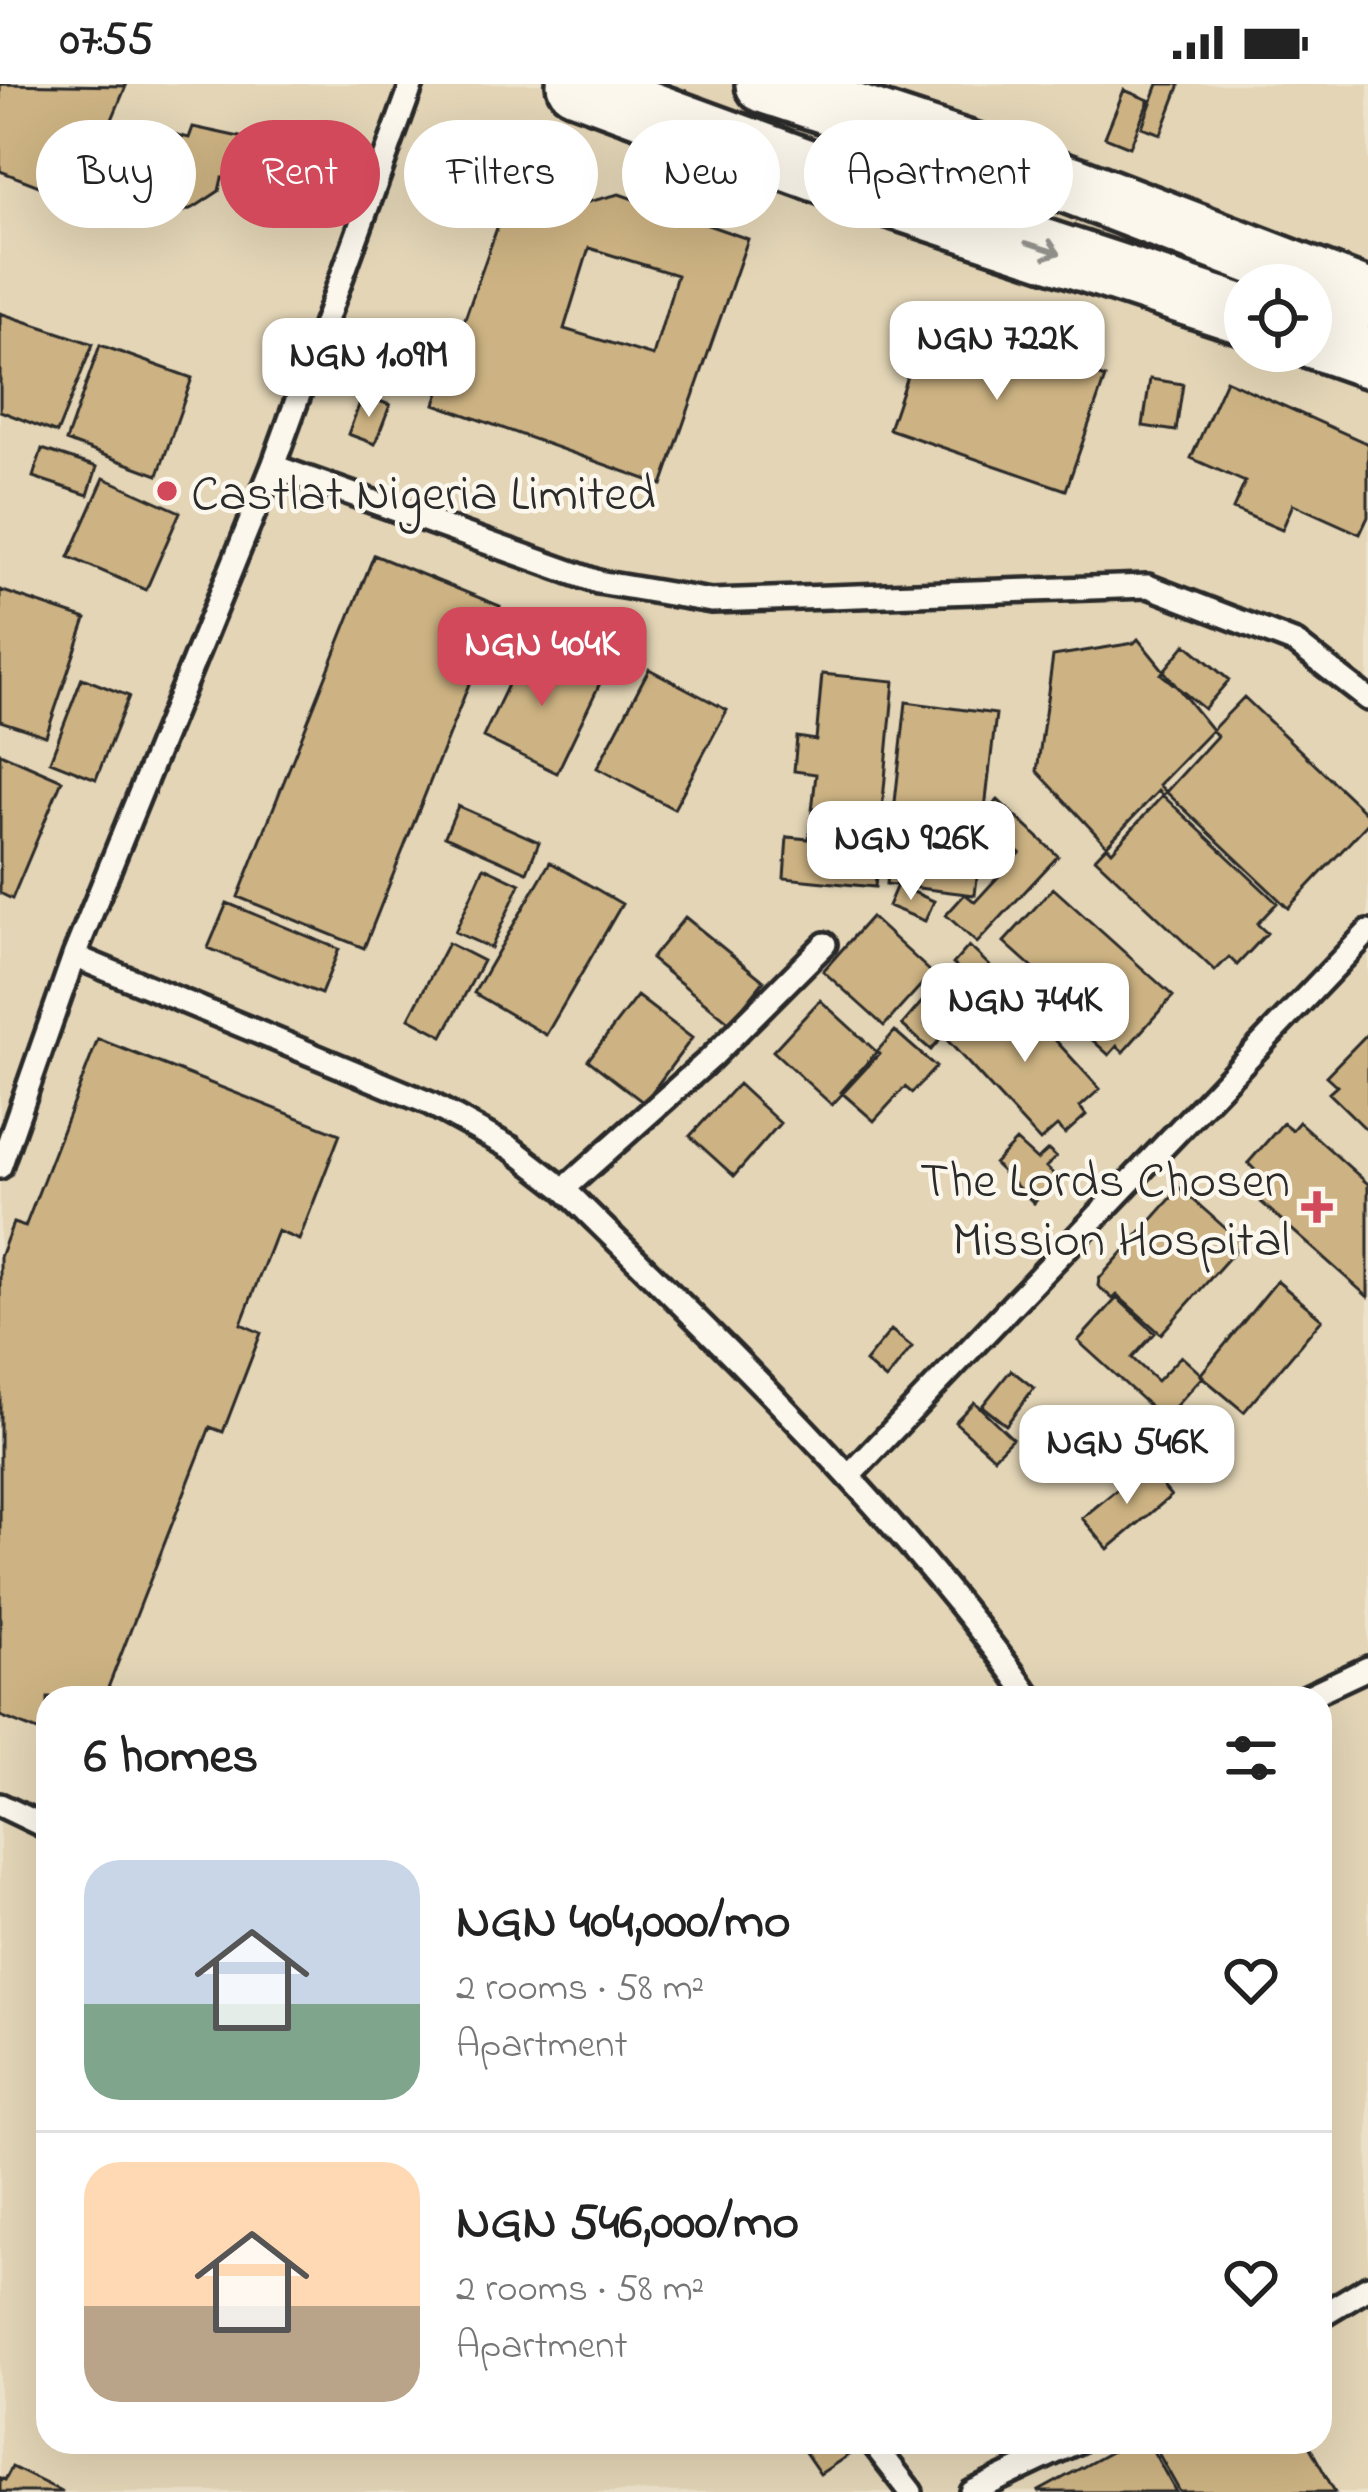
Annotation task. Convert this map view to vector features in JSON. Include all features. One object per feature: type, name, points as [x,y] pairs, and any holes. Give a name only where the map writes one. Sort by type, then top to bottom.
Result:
[{"type":"street","points":[[576,84],[860,188],[1224,308]]},
{"type":"street","points":[[765,84],[1072,185],[1355,288]]},
{"type":"street","points":[[1332,345],[1368,358]]},
{"type":"lane","points":[[0,1167],[74,956],[273,466],[412,84]]},
{"type":"lane","points":[[273,466],[598,581],[711,601],[1148,586],[1296,643],[1368,699]]},
{"type":"lane","points":[[850,1474],[1368,932]]},
{"type":"lane","points":[[564,1189],[711,1058],[825,944]]},
{"type":"lane","points":[[74,956],[430,1104],[511,1148],[564,1189],[850,1474],[1022,1686]]},
{"type":"lane","points":[[1330,1686],[1368,1668]]},
{"type":"lane","points":[[0,1805],[36,1822]]},
{"type":"lane","points":[[1332,2309],[1368,2287]]},
{"type":"lane","points":[[881,2454],[911,2492]]},
{"type":"lane","points":[[972,2492],[1052,2454]]},
{"type":"shaded area","points":[[0,84],[1368,84],[1368,2492],[0,2492]]},
{"type":"building","points":[[0,84],[126,86],[112,120],[36,120],[36,185],[0,171]]},
{"type":"building","points":[[1158,84],[1180,84],[1161,134],[1142,127]]},
{"type":"building","points":[[1124,90],[1149,100],[1130,147],[1105,137]]},
{"type":"building","points":[[196,128],[220,133],[219,191],[196,206]]},
{"type":"building","points":[[619,194],[622,228],[716,228],[748,239],[662,485],[435,404],[497,228],[598,228],[598,199]],"holes":[[[589,248],[677,275],[653,356],[564,329]]]},
{"type":"building","points":[[0,313],[93,344],[57,433],[0,411]]},
{"type":"building","points":[[927,317],[1105,378],[1066,490],[889,429]]},
{"type":"building","points":[[100,345],[192,378],[158,475],[66,441]]},
{"type":"building","points":[[1150,379],[1183,384],[1176,431],[1143,426]]},
{"type":"building","points":[[1226,380],[1368,444],[1368,517],[1360,534],[1293,504],[1282,530],[1233,509],[1245,482],[1191,458]]},
{"type":"building","points":[[363,395],[390,405],[375,444],[348,434]]},
{"type":"building","points":[[42,449],[97,467],[88,495],[33,477]]},
{"type":"building","points":[[104,478],[180,512],[146,590],[69,557]]},
{"type":"building","points":[[374,555],[500,606],[364,948],[238,897]]},
{"type":"building","points":[[0,590],[86,619],[46,736],[0,721]]},
{"type":"building","points":[[1138,639],[1217,736],[1112,851],[1037,771],[1053,656]]},
{"type":"building","points":[[1186,644],[1229,680],[1204,709],[1161,674]]},
{"type":"building","points":[[527,645],[601,681],[557,773],[483,737]]},
{"type":"building","points":[[649,669],[727,710],[674,809],[597,768]]},
{"type":"building","points":[[822,674],[894,681],[875,887],[784,878],[787,837],[809,839],[816,774],[794,771],[797,737],[816,740]]},
{"type":"building","points":[[82,678],[129,696],[96,779],[50,761]]},
{"type":"building","points":[[1244,697],[1368,815],[1368,823],[1288,908],[1159,785]]},
{"type":"building","points":[[906,702],[996,714],[975,895],[886,884]]},
{"type":"building","points":[[0,753],[62,780],[12,899],[0,893]]},
{"type":"building","points":[[1158,791],[1277,903],[1257,924],[1267,933],[1237,965],[1229,957],[1215,971],[1095,858]]},
{"type":"building","points":[[998,800],[1058,856],[977,943],[946,915],[965,894],[975,902],[1020,853],[981,817]]},
{"type":"building","points":[[458,806],[539,842],[527,872],[445,836]]},
{"type":"building","points":[[550,862],[622,904],[546,1035],[474,993]]},
{"type":"building","points":[[484,867],[520,884],[491,948],[455,932]]},
{"type":"building","points":[[897,885],[934,901],[925,921],[888,906]]},
{"type":"building","points":[[1053,888],[1173,996],[1123,1052],[1117,1046],[1109,1055],[1067,1017],[1094,988],[1081,975],[1063,995],[1004,942]]},
{"type":"building","points":[[227,903],[339,949],[321,994],[208,948]]},
{"type":"building","points":[[685,917],[764,981],[730,1023],[651,959]]},
{"type":"building","points":[[871,917],[932,973],[884,1026],[823,971]]},
{"type":"building","points":[[448,943],[483,961],[443,1036],[409,1018]]},
{"type":"building","points":[[969,946],[990,966],[975,983],[953,964]]},
{"type":"building","points":[[944,976],[957,987],[925,1024],[941,1038],[931,1050],[902,1025]]},
{"type":"building","points":[[1006,986],[1100,1089],[1080,1107],[1086,1115],[1065,1134],[1057,1126],[1040,1141],[947,1040]]},
{"type":"building","points":[[637,996],[692,1038],[644,1103],[588,1060]]},
{"type":"building","points":[[820,1000],[879,1054],[832,1105],[773,1051]]},
{"type":"building","points":[[895,1031],[936,1067],[912,1093],[905,1087],[874,1121],[841,1092]]},
{"type":"building","points":[[1368,1033],[1368,1131],[1329,1093],[1337,1086],[1326,1076]]},
{"type":"building","points":[[98,1039],[340,1134],[299,1240],[277,1231],[241,1324],[261,1333],[223,1432],[210,1427],[109,1686],[36,1686],[36,1730],[0,1716],[0,1257],[13,1223],[25,1227]]},
{"type":"building","points":[[738,1084],[780,1123],[734,1176],[690,1136]]},
{"type":"building","points":[[1299,1122],[1368,1184],[1368,1297],[1243,1186],[1256,1171],[1248,1163],[1283,1123],[1292,1130]]},
{"type":"building","points":[[1016,1141],[1037,1160],[1048,1150],[1056,1157],[1046,1167],[1057,1178],[1034,1203],[994,1164]]},
{"type":"building","points":[[1180,1188],[1242,1243],[1161,1334],[1117,1295],[1113,1299],[1098,1286],[1099,1279]]},
{"type":"building","points":[[1277,1281],[1322,1319],[1244,1412],[1200,1375]]},
{"type":"building","points":[[1117,1298],[1155,1333],[1132,1358],[1157,1381],[1181,1356],[1203,1376],[1164,1419],[1078,1341]]},
{"type":"building","points":[[891,1330],[912,1347],[886,1380],[865,1362]]},
{"type":"building","points":[[1011,1370],[1034,1388],[1006,1425],[982,1406]]},
{"type":"building","points":[[974,1402],[1012,1438],[994,1457],[955,1422]]},
{"type":"building","points":[[1146,1466],[1171,1496],[1108,1549],[1082,1518]]},
{"type":"building","points":[[806,2454],[850,2454],[820,2474]]},
{"type":"building","points":[[1107,2454],[1155,2454],[1176,2492],[1037,2492]]},
{"type":"building","points":[[1159,2454],[1314,2454],[1335,2492],[1180,2492]]},
{"type":"building","points":[[12,2467],[63,2492],[0,2492],[0,2478],[5,2480]]},
{"type":"place","name":"Castlat Nigeria Limited","points":[[167,491]]},
{"type":"place","name":"The Lords Chosen Mission Hospital","points":[[1317,1207]]}]
